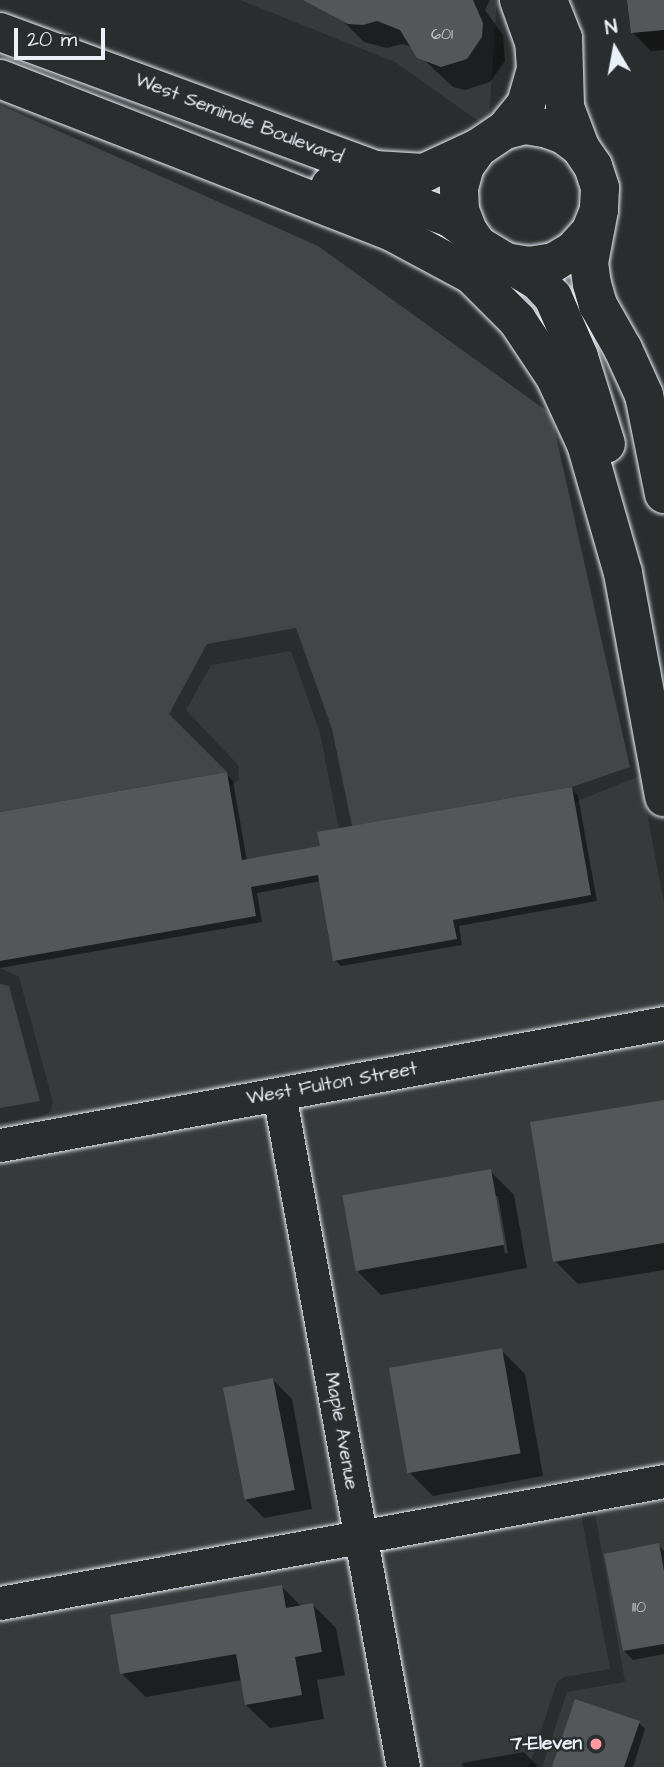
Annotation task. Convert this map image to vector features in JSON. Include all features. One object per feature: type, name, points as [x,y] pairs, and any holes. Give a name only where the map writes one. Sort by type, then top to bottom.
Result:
[{"type":"main road","points":[[519,0],[534,42],[537,68],[526,104],[465,166],[459,188],[460,210],[468,232],[485,250],[489,269],[517,320],[555,377],[586,444],[623,573],[664,797]]},
{"type":"main road","points":[[548,0],[563,38],[565,107],[580,147],[593,166],[600,188],[599,210],[589,262],[592,284],[598,305],[644,394],[664,494]]},
{"type":"main road","name":"West Seminole Boulevard","points":[[0,32],[375,170],[424,173],[492,139]]},
{"type":"main road","name":"West Seminole Boulevard","points":[[3,81],[78,91],[328,186],[423,208],[450,219],[468,232]]},
{"type":"main road","name":"West Seminole Boulevard","points":[[3,81],[345,212],[426,249],[489,269]]},
{"type":"main road","points":[[492,139],[525,125],[564,135],[580,147]]},
{"type":"main road","points":[[489,269],[554,262],[574,250],[590,232],[599,210]]},
{"type":"street","name":"West Fulton Street","points":[[0,1144],[664,1023]]},
{"type":"street","name":"Maple Avenue","points":[[279,1094],[403,1767]]},
{"type":"street","points":[[0,1603],[664,1481]]},
{"type":"shaded area","points":[[240,0],[497,0],[489,118],[481,123],[395,62]]},
{"type":"shaded area","points":[[0,105],[318,246],[551,414],[630,767],[572,787],[352,826],[332,729],[296,628],[207,644],[169,714],[227,772],[0,812]]},
{"type":"shaded area","points":[[291,651],[320,733],[339,829],[350,841],[575,802],[640,776],[664,903],[664,1005],[0,1127],[0,1123],[43,1116],[51,1111],[53,1102],[19,977],[0,968],[0,827],[233,785],[239,779],[238,765],[186,710],[211,665]]},
{"type":"shaded area","points":[[0,984],[9,986],[40,1101],[0,1108]]},
{"type":"shaded area","points":[[664,1041],[664,1463],[372,1515],[297,1109]]},
{"type":"shaded area","points":[[267,1114],[342,1521],[0,1586],[0,1163]]},
{"type":"shaded area","points":[[664,1501],[664,1767],[542,1767],[567,1692],[625,1682],[595,1513]]},
{"type":"shaded area","points":[[581,1514],[610,1669],[564,1677],[557,1682],[529,1767],[420,1767],[378,1550]]},
{"type":"shaded area","points":[[348,1556],[389,1767],[0,1767],[0,1621]]},
{"type":"building","points":[[303,0],[473,0],[483,23],[482,37],[467,59],[441,67],[417,58],[400,30],[377,21],[363,25],[348,24]]},
{"type":"building","points":[[627,0],[664,0],[664,30],[631,33]]},
{"type":"building","points":[[227,772],[242,860],[320,846],[317,832],[572,787],[591,895],[453,920],[457,939],[333,961],[318,875],[251,887],[256,916],[0,961],[0,812]]},
{"type":"building","points":[[664,1100],[664,1243],[553,1262],[530,1122]]},
{"type":"building","points":[[491,1169],[504,1245],[356,1271],[342,1195]]},
{"type":"building","points":[[502,1348],[521,1453],[407,1473],[389,1368]]},
{"type":"building","points":[[273,1378],[295,1490],[245,1500],[223,1388]]},
{"type":"building","points":[[659,1543],[664,1571],[664,1644],[623,1651],[604,1554]]},
{"type":"building","points":[[282,1585],[286,1608],[313,1603],[322,1652],[295,1657],[302,1695],[245,1705],[236,1654],[120,1674],[110,1615]]},
{"type":"building","name":"7-Eleven","points":[[575,1699],[640,1721],[624,1767],[552,1767]]},
{"type":"place","name":"7-Eleven","points":[[596,1744]]}]
